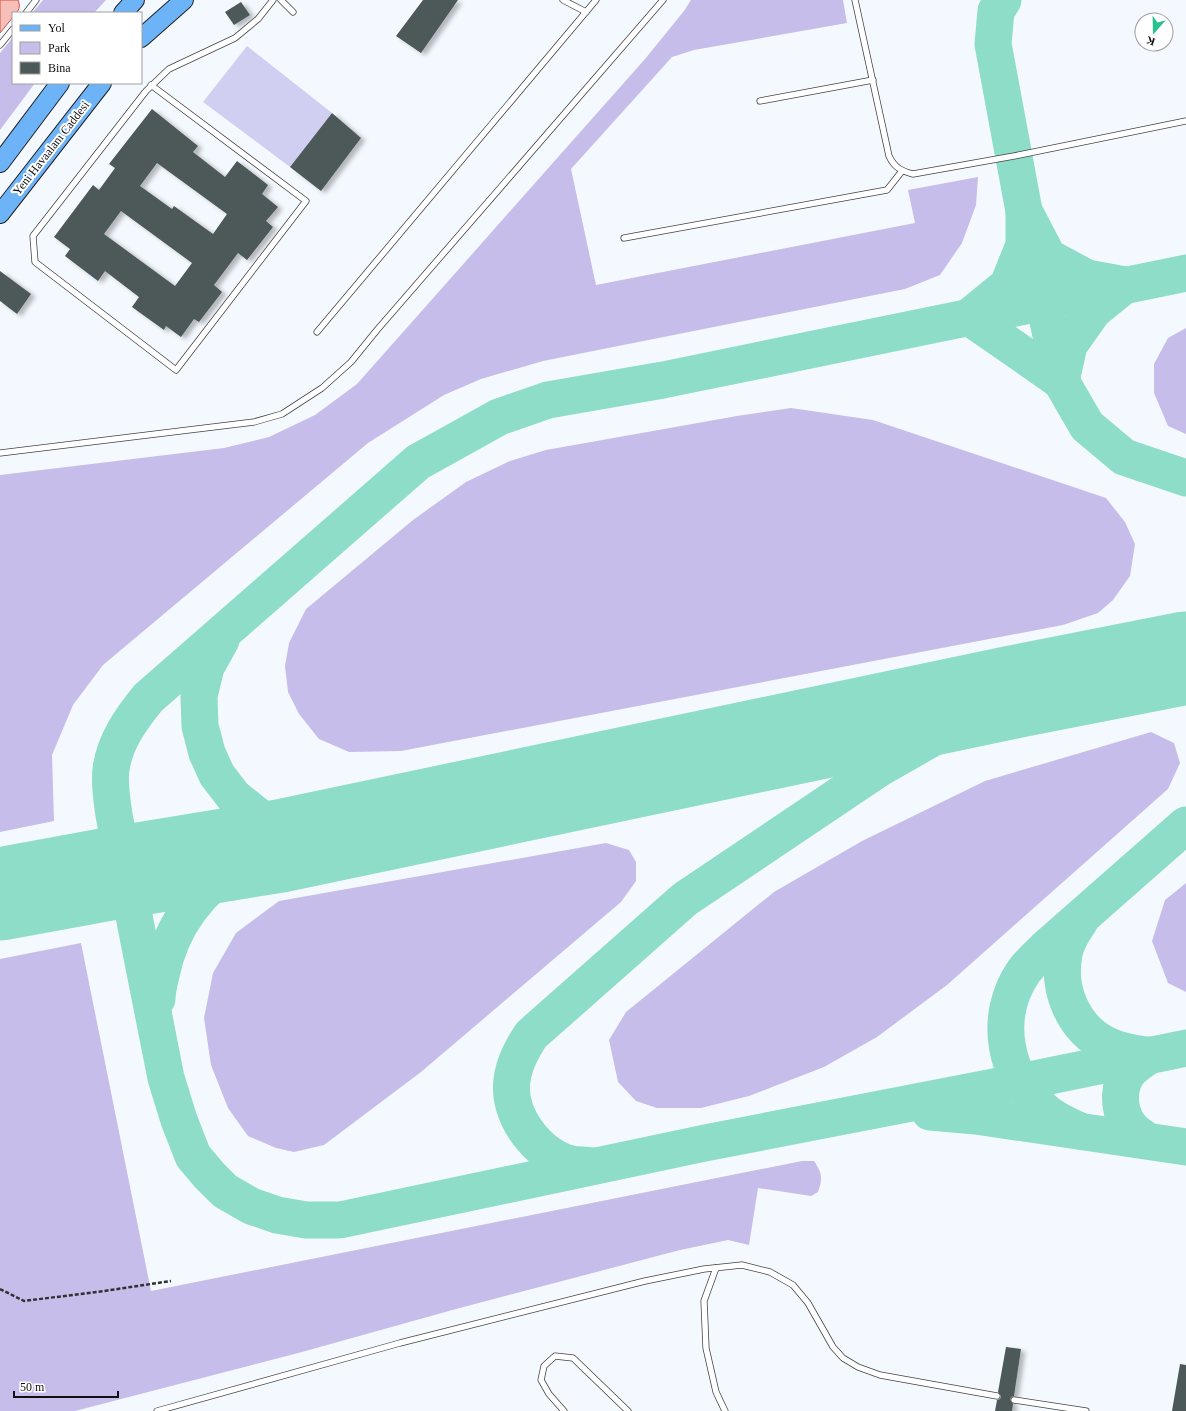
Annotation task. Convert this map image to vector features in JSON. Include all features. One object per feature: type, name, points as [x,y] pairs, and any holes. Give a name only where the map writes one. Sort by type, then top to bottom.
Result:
[{"type":"main road","points":[[124,12],[135,0]]},
{"type":"main road","points":[[142,37],[184,0]]},
{"type":"main road","points":[[0,163],[59,84]]},
{"type":"main road","name":"Yeni Havaalanı Caddesi","points":[[0,214],[101,84]]},
{"type":"lane","points":[[27,12],[35,0]]},
{"type":"lane","points":[[151,86],[306,201],[176,370],[35,262],[33,236],[151,86],[169,69],[235,38],[258,19],[273,0]]},
{"type":"lane","points":[[281,0],[293,12]]},
{"type":"lane","points":[[563,0],[586,12]]},
{"type":"lane","points":[[317,332],[596,0]]},
{"type":"lane","points":[[0,453],[254,422],[282,414],[322,388],[351,362],[663,0]]},
{"type":"lane","points":[[855,0],[889,156],[893,164],[902,171],[913,174],[1014,156],[1186,121]]},
{"type":"lane","points":[[0,45],[12,30]]},
{"type":"lane","points":[[760,101],[873,80]]},
{"type":"lane","points":[[624,238],[886,190],[902,171]]},
{"type":"lane","points":[[157,1411],[415,1339],[645,1280],[742,1265],[770,1272],[794,1285],[808,1304],[833,1347],[844,1358],[858,1367],[880,1375],[998,1396]]},
{"type":"lane","points":[[716,1268],[704,1301],[706,1348],[716,1392],[725,1411]]},
{"type":"lane","points":[[564,1411],[549,1394],[541,1380],[544,1366],[555,1356],[573,1358],[628,1411]]},
{"type":"lane","points":[[1014,1400],[1086,1411]]},
{"type":"path","points":[[0,1289],[24,1301],[171,1281]]},
{"type":"green space","points":[[43,0],[106,0],[95,12],[33,12]]},
{"type":"green space","points":[[691,0],[843,0],[847,23],[694,50],[672,57],[571,169],[596,285],[915,223],[908,190],[978,177],[976,205],[962,243],[940,275],[905,289],[543,361],[481,379],[444,395],[368,443],[103,665],[73,705],[52,755],[54,821],[0,832],[0,475],[224,448],[269,437],[315,415],[357,384],[645,59],[684,11]]},
{"type":"green space","points":[[12,38],[12,84],[34,84],[0,130],[0,53]]},
{"type":"green space","points":[[1186,328],[1186,434],[1168,426],[1154,393],[1154,364],[1168,338]]},
{"type":"green space","points":[[791,408],[873,420],[1106,498],[1125,522],[1135,544],[1130,576],[1113,600],[1098,613],[1063,625],[401,751],[349,752],[319,739],[299,714],[288,692],[285,666],[289,643],[306,609],[413,520],[466,482],[510,461],[546,450],[737,416]]},
{"type":"green space","points":[[1151,732],[1174,743],[1180,763],[1168,789],[947,985],[877,1037],[824,1067],[749,1096],[701,1108],[657,1108],[636,1101],[618,1082],[609,1040],[626,1012],[774,892],[862,841],[985,781]]},
{"type":"green space","points":[[606,843],[629,850],[636,862],[636,881],[621,902],[421,1072],[324,1145],[294,1152],[276,1148],[248,1136],[228,1108],[211,1065],[204,1018],[213,973],[236,933],[279,901]]},
{"type":"green space","points":[[1186,883],[1186,992],[1168,983],[1152,941],[1165,900]]},
{"type":"green space","points":[[81,943],[151,1291],[802,1161],[814,1161],[819,1169],[821,1183],[818,1192],[811,1196],[758,1188],[749,1245],[728,1240],[680,1250],[456,1309],[302,1352],[75,1411],[0,1411],[0,959]]},
{"type":"shaded area","points":[[0,0],[18,0],[19,8],[16,12],[12,12],[12,18],[0,33]]},
{"type":"shaded area","points":[[247,46],[332,113],[290,167],[203,102]]},
{"type":"building","points":[[423,0],[458,0],[421,53],[396,36]]},
{"type":"building","points":[[241,2],[250,15],[234,25],[225,12]]},
{"type":"building","points":[[152,109],[198,146],[193,152],[225,177],[237,161],[268,185],[262,194],[278,207],[266,221],[273,227],[247,260],[238,253],[214,285],[222,292],[199,322],[194,319],[181,337],[166,326],[164,330],[132,307],[139,297],[105,271],[98,281],[65,256],[70,249],[54,237],[93,185],[99,190],[115,168],[109,164]],"holes":[[[157,163],[227,214],[213,234],[174,206],[172,209],[140,186]],[[121,211],[192,263],[175,286],[104,234]]]},
{"type":"building","points":[[332,113],[361,138],[321,191],[290,167]]},
{"type":"building","points":[[0,271],[31,294],[17,314],[0,301]]},
{"type":"building","points":[[1006,1347],[1021,1349],[1014,1396],[1011,1397],[1010,1400],[1013,1404],[1012,1411],[995,1411],[997,1400],[1000,1399],[1001,1396],[998,1392]]},
{"type":"building","points":[[1180,1364],[1186,1365],[1186,1411],[1172,1411]]},
{"type":"taxiway","points":[[1003,0],[996,11],[993,44],[1024,211],[1061,381],[1087,426],[1124,457],[1186,478]]},
{"type":"taxiway","points":[[1024,211],[1048,257],[1087,278],[1125,285],[1093,311],[1069,345],[1061,381],[969,317],[1008,285],[1024,245],[1024,211]]},
{"type":"taxiway","points":[[1186,273],[663,380],[548,400],[499,417],[418,462],[148,698],[130,722],[120,740],[113,759],[110,780],[114,815],[166,1078],[179,1120],[193,1156],[225,1191],[251,1206],[277,1215],[306,1220],[340,1220],[705,1143],[1186,1048]]},
{"type":"taxiway","points":[[221,640],[206,667],[199,696],[200,726],[207,753],[217,775],[234,797],[259,817],[281,827],[312,833],[351,831]]},
{"type":"taxiway","points":[[592,1166],[571,1164],[558,1159],[547,1152],[536,1143],[520,1120],[514,1107],[512,1080],[519,1056],[531,1035],[685,899],[880,768],[1013,692]]},
{"type":"taxiway","points":[[1080,1131],[1051,1116],[1032,1099],[1021,1083],[1012,1065],[1007,1046],[1006,1027],[1008,1008],[1014,989],[1031,962],[1186,825]]},
{"type":"taxiway","points":[[157,999],[161,975],[172,940],[180,924],[201,895],[228,871],[253,856],[281,846],[320,838]]},
{"type":"taxiway","points":[[1080,921],[1066,945],[1062,967],[1063,981],[1070,1007],[1085,1029],[1095,1038],[1116,1049],[1146,1055]]},
{"type":"taxiway","points":[[1146,1140],[1134,1130],[1124,1117],[1121,1103],[1121,1089],[1128,1073],[1137,1064],[1150,1055]]},
{"type":"taxiway","points":[[930,1112],[976,1116],[1186,1147]]},
{"type":"runway","points":[[0,894],[109,874],[280,846],[1013,692],[1186,658]]}]
